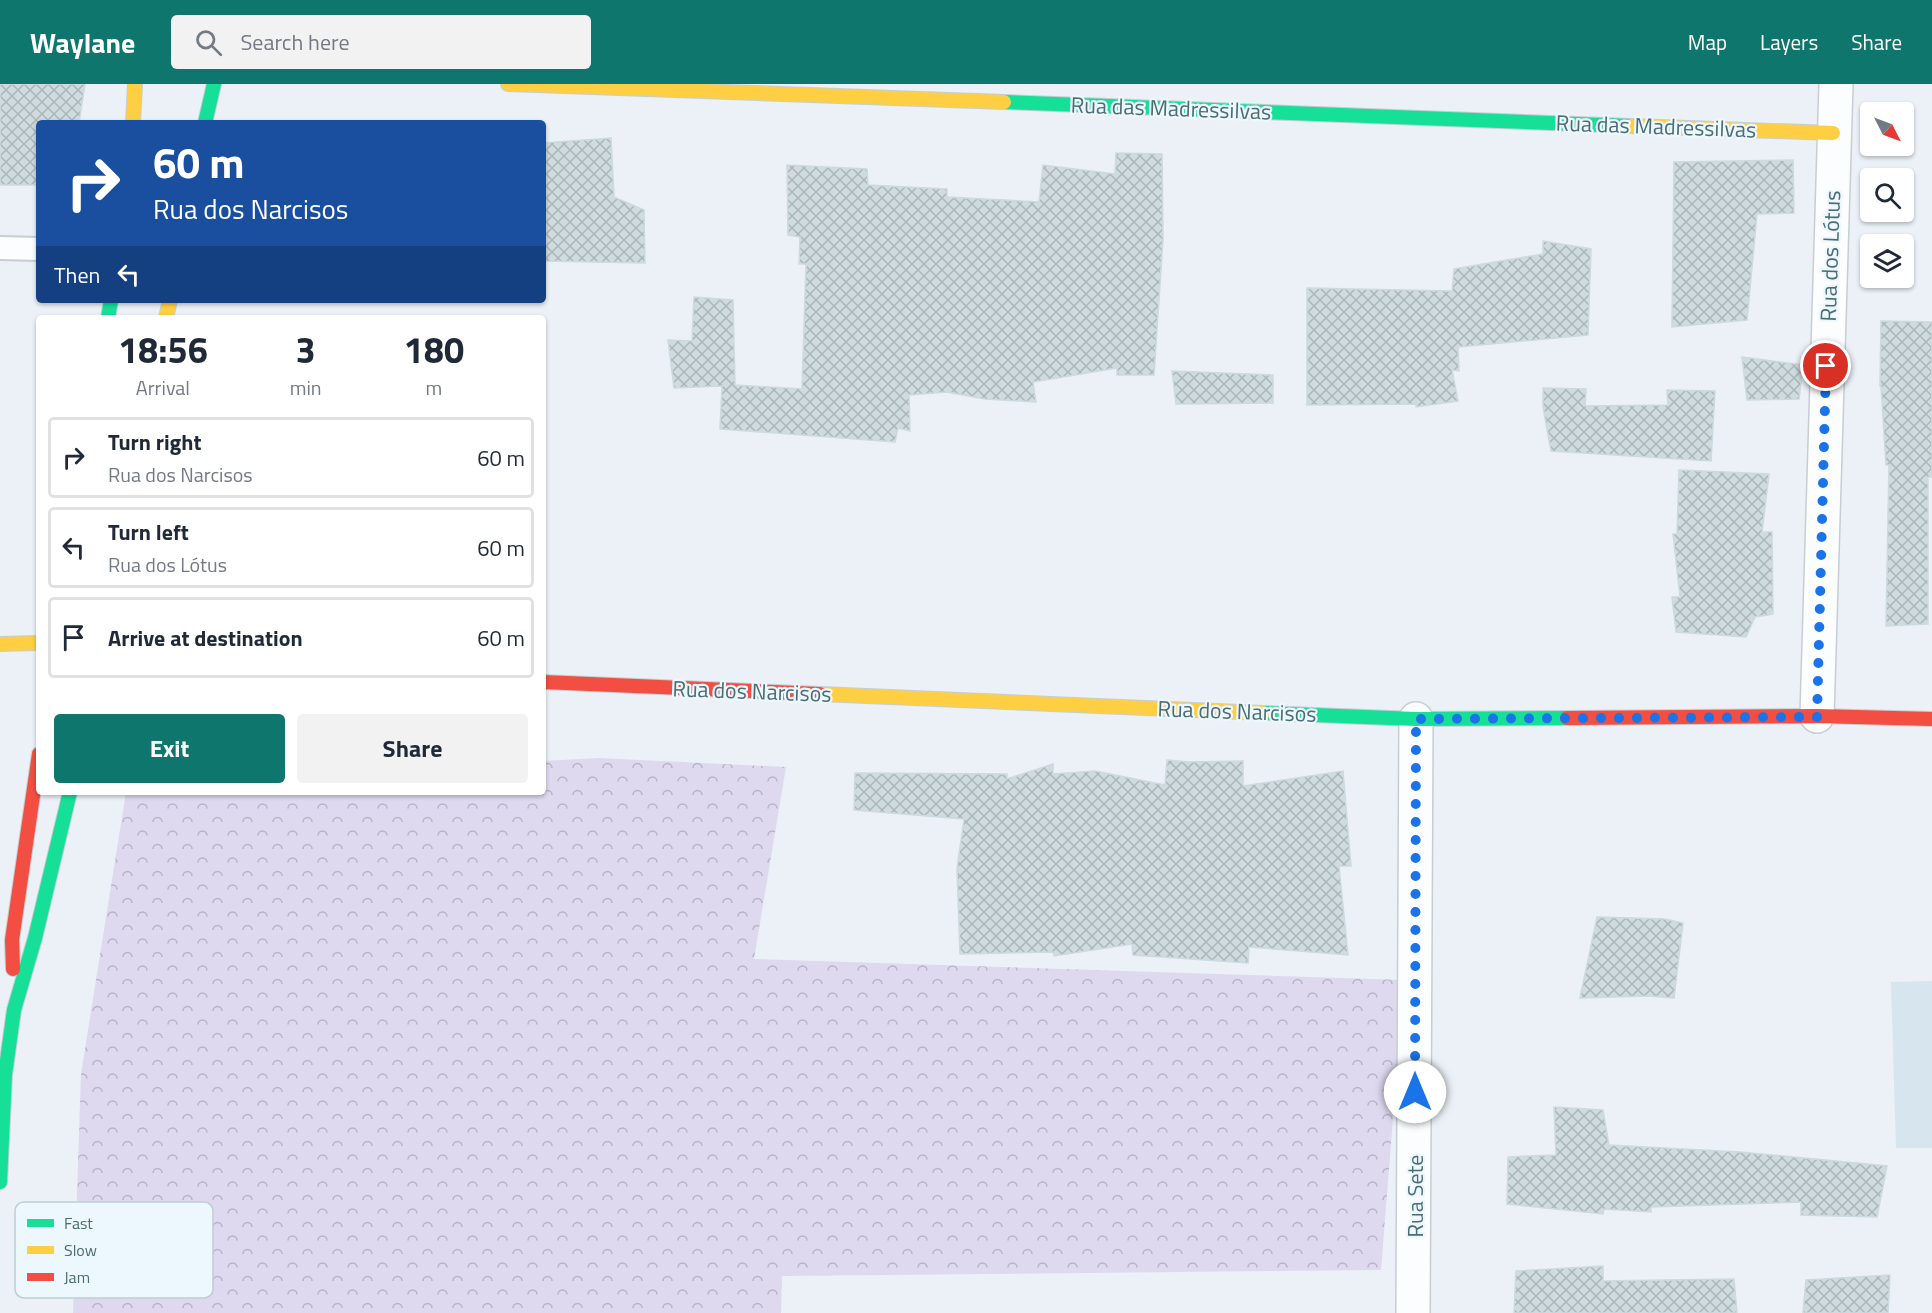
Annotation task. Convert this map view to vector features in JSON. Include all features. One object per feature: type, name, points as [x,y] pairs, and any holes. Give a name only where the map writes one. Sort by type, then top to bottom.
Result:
[{"type":"street","points":[[133,120],[135,84]]},
{"type":"street","points":[[207,120],[214,84]]},
{"type":"street","name":"Rua das Madressilvas","points":[[508,84],[1833,133]]},
{"type":"street","name":"Rua dos Lótus","points":[[1817,717],[1836,84]]},
{"type":"street","points":[[0,644],[36,644]]},
{"type":"street","name":"Rua dos Narcisos","points":[[546,682],[1416,719],[1817,717],[1932,719]]},
{"type":"street","name":"Rua Sete","points":[[1413,1313],[1416,719]]},
{"type":"street","points":[[14,1010],[12,940],[36,775]]},
{"type":"street","points":[[0,1182],[3,1073],[14,1010],[69,795]]},
{"type":"lane","points":[[0,248],[36,249]]},
{"type":"shaded area","points":[[1932,981],[1932,1148],[1896,1148],[1891,982]]},
{"type":"green space","points":[[599,758],[786,767],[754,959],[1404,980],[1381,1270],[782,1276],[781,1313],[73,1313],[74,1298],[213,1298],[213,1202],[77,1202],[81,1074],[126,795],[546,795],[546,761]]},
{"type":"building","points":[[0,84],[85,84],[79,120],[36,120],[36,185],[0,185]]},
{"type":"building","points":[[611,138],[614,197],[644,210],[645,263],[546,261],[546,143]]},
{"type":"building","points":[[1116,153],[1162,154],[1163,239],[1154,375],[1117,375],[1117,368],[1033,382],[1036,402],[985,399],[947,392],[909,395],[910,431],[898,428],[895,442],[720,429],[722,386],[674,388],[668,340],[692,341],[694,297],[733,300],[735,385],[802,389],[806,264],[799,264],[800,237],[788,235],[787,165],[867,169],[868,185],[947,189],[947,197],[1039,202],[1043,165],[1115,174]]},
{"type":"building","points":[[1793,160],[1794,213],[1757,214],[1747,320],[1672,327],[1674,162]]},
{"type":"building","points":[[1543,241],[1591,249],[1588,335],[1458,347],[1459,371],[1452,370],[1458,401],[1416,407],[1416,404],[1307,405],[1307,288],[1452,291],[1454,269],[1543,254]]},
{"type":"building","points":[[1881,321],[1932,322],[1932,477],[1928,477],[1928,624],[1886,626],[1889,465],[1886,465],[1880,386]]},
{"type":"building","points":[[1742,357],[1803,365],[1799,399],[1747,400]]},
{"type":"building","points":[[1172,371],[1273,375],[1273,403],[1176,404]]},
{"type":"building","points":[[1543,388],[1586,389],[1585,406],[1668,405],[1667,390],[1715,391],[1711,461],[1551,451],[1543,407]]},
{"type":"building","points":[[1679,470],[1769,474],[1762,532],[1772,532],[1773,614],[1755,617],[1746,637],[1676,632],[1672,597],[1680,597],[1673,534],[1677,534]]},
{"type":"building","points":[[1167,760],[1243,761],[1243,786],[1343,771],[1351,866],[1339,866],[1348,955],[1249,947],[1248,963],[1133,955],[1132,944],[1054,956],[1053,952],[960,954],[957,869],[964,819],[854,810],[855,773],[1007,774],[1007,779],[1053,764],[1053,774],[1095,771],[1165,785]]},
{"type":"building","points":[[1597,917],[1665,919],[1683,923],[1674,998],[1649,996],[1580,998]]},
{"type":"building","points":[[1554,1107],[1603,1110],[1609,1145],[1740,1152],[1887,1166],[1877,1217],[1801,1215],[1801,1202],[1651,1207],[1651,1212],[1604,1209],[1603,1214],[1507,1204],[1508,1157],[1556,1155]]},
{"type":"building","points":[[1603,1266],[1603,1281],[1734,1279],[1737,1313],[1514,1313],[1516,1271]]},
{"type":"building","points":[[1890,1275],[1888,1313],[1803,1313],[1806,1280]]},
{"type":"traffic: fast","points":[[206,120],[214,84]]},
{"type":"traffic: fast","points":[[1004,102],[1631,126]]},
{"type":"traffic: fast","points":[[108,315],[110,303]]},
{"type":"traffic: fast","points":[[1263,713],[1416,719],[1567,718]]},
{"type":"traffic: fast","points":[[0,1182],[5,1075],[14,1010],[35,938],[69,795]]},
{"type":"traffic: slow","points":[[133,120],[135,84]]},
{"type":"traffic: slow","points":[[508,84],[1004,102]]},
{"type":"traffic: slow","points":[[1631,126],[1833,133]]},
{"type":"traffic: slow","points":[[167,315],[169,303]]},
{"type":"traffic: slow","points":[[0,644],[36,643]]},
{"type":"traffic: slow","points":[[820,694],[1263,713]]},
{"type":"traffic: jam","points":[[546,682],[820,694]]},
{"type":"traffic: jam","points":[[1567,718],[1817,716],[1932,719]]},
{"type":"traffic: jam","points":[[13,969],[12,940],[36,775]]},
{"type":"route","points":[[1415,1092],[1416,719],[1817,717],[1826,366]]}]
